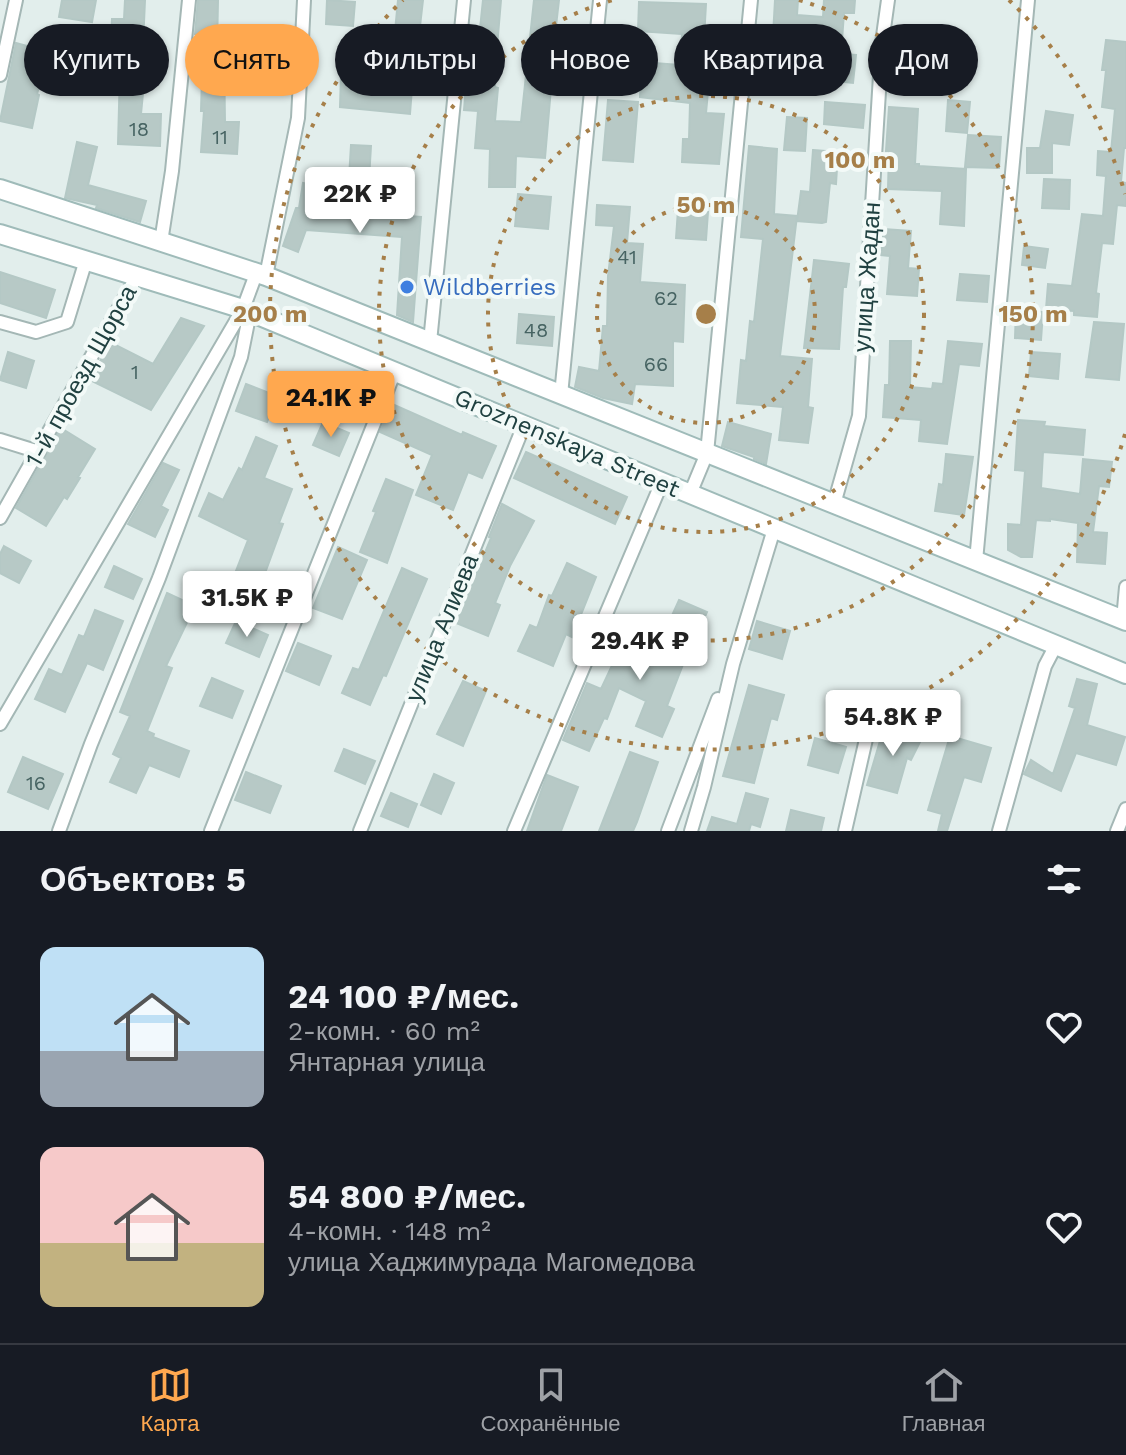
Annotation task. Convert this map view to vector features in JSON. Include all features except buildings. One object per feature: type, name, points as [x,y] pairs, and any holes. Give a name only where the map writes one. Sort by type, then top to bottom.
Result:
[{"type":"street","points":[[0,75],[16,0]]},
{"type":"street","points":[[161,242],[172,171],[189,0]]},
{"type":"street","points":[[0,724],[261,275],[298,118],[304,0]]},
{"type":"street","points":[[430,342],[464,0]]},
{"type":"street","points":[[561,395],[600,0]]},
{"type":"street","points":[[690,494],[707,453],[751,0]]},
{"type":"street","name":"улица Жадан","points":[[834,504],[859,416],[882,43],[888,0]]},
{"type":"street","points":[[976,561],[1028,0]]},
{"type":"street","name":"Groznenskaya Street","points":[[0,189],[261,275],[1125,620]]},
{"type":"street","name":"Groznenskaya Street","points":[[0,234],[243,309],[1126,674]]},
{"type":"street","points":[[0,322],[36,332],[67,322],[86,260]]},
{"type":"street","name":"1-й проезд Щорса","points":[[0,518],[137,276]]},
{"type":"street","points":[[59,831],[159,578],[241,357],[248,322],[243,309]]},
{"type":"street","points":[[211,831],[395,371]]},
{"type":"street","name":"улица Алиева","points":[[360,831],[524,425]]},
{"type":"street","points":[[0,440],[39,452]]},
{"type":"street","points":[[514,831],[662,482]]},
{"type":"street","points":[[691,831],[733,664],[774,529]]},
{"type":"street","points":[[1125,620],[1126,587]]},
{"type":"street","points":[[999,831],[1045,666],[1056,645]]},
{"type":"street","points":[[668,831],[733,664]]},
{"type":"street","points":[[845,831],[869,726]]},
{"type":"street","points":[[1117,831],[1126,809]]},
{"type":"place","name":"Wildberries","points":[[407,287]]}]
